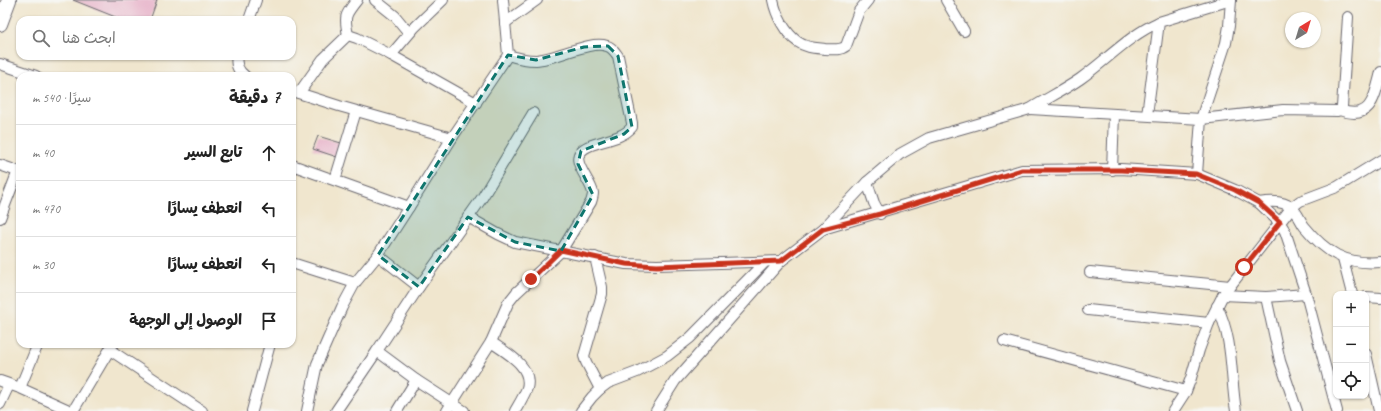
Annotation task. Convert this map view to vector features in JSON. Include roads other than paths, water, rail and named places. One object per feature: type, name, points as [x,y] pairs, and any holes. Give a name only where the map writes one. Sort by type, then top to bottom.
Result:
[{"type":"street","points":[[1,18],[9,0]]},
{"type":"street","points":[[250,16],[256,0]]},
{"type":"street","points":[[348,34],[347,14],[357,0]]},
{"type":"street","points":[[375,0],[395,16],[409,33]]},
{"type":"street","points":[[391,55],[409,33],[443,0]]},
{"type":"street","points":[[306,411],[317,364],[342,307],[355,283],[378,255],[452,138],[508,56],[503,0]]},
{"type":"street","points":[[505,23],[537,0]]},
{"type":"street","points":[[773,0],[778,17],[788,33],[798,42],[812,48],[837,50],[846,46],[859,11],[868,0]]},
{"type":"street","points":[[946,0],[964,31]]},
{"type":"street","points":[[656,411],[675,381],[781,261],[823,229],[867,182],[900,154],[929,138],[1030,109],[1079,79],[1143,29],[1159,22],[1231,0],[1226,43],[1201,120],[1196,174]]},
{"type":"street","points":[[1340,110],[1342,107],[1348,17]]},
{"type":"street","points":[[1147,115],[1159,22]]},
{"type":"street","points":[[348,34],[391,55],[476,103]]},
{"type":"street","points":[[348,34],[323,59],[296,92],[356,111],[452,138]]},
{"type":"street","points":[[449,407],[491,342],[508,303],[516,293],[561,250],[588,208],[593,195],[591,188],[578,164],[578,157],[581,151],[588,146],[624,134],[632,127],[618,56],[614,50],[608,46],[601,45],[584,47],[568,53],[536,60],[508,56]]},
{"type":"street","points":[[237,60],[236,65],[239,72]]},
{"type":"street","points":[[0,64],[24,72]]},
{"type":"street","points":[[1030,109],[1147,115],[1201,120],[1284,110],[1340,110],[1355,114],[1365,110],[1370,105],[1375,95],[1381,72]]},
{"type":"street","points":[[335,180],[356,111]]},
{"type":"street","points":[[336,411],[377,352],[419,287],[482,198],[533,113]]},
{"type":"street","points":[[1112,170],[1114,114]]},
{"type":"street","points":[[1173,411],[1186,391],[1209,323],[1223,295],[1292,207],[1300,201],[1337,187],[1381,160]]},
{"type":"street","points":[[0,165],[16,170]]},
{"type":"street","points":[[296,166],[409,207]]},
{"type":"street","points":[[823,229],[880,214],[1022,170],[1112,170],[1196,174],[1235,190],[1259,203],[1280,222],[1285,231],[1306,294],[1337,411]]},
{"type":"street","points":[[0,218],[16,178]]},
{"type":"street","points":[[867,182],[874,203],[880,214]]},
{"type":"street","points":[[1259,203],[1271,201],[1292,207],[1303,224],[1323,245],[1343,259],[1366,263],[1381,262]]},
{"type":"street","points":[[468,217],[515,242],[626,264],[657,266],[781,261]]},
{"type":"street","points":[[378,255],[419,287]]},
{"type":"street","points":[[595,257],[602,287],[602,294],[584,356],[600,389]]},
{"type":"street","points":[[1343,259],[1351,291]]},
{"type":"street","points":[[581,411],[592,397],[608,383],[637,372],[672,351],[690,338],[765,262]]},
{"type":"street","points":[[296,264],[355,283]]},
{"type":"street","points":[[1090,272],[1230,286]]},
{"type":"street","points":[[1223,295],[1266,297],[1306,294]]},
{"type":"street","points":[[1266,297],[1280,361],[1296,411]]},
{"type":"street","points":[[1369,297],[1381,298]]},
{"type":"street","points":[[1217,306],[1223,318],[1227,332],[1236,411]]},
{"type":"street","points":[[1088,310],[1209,323]]},
{"type":"street","points":[[1004,341],[1186,391]]},
{"type":"street","points":[[491,342],[517,361],[525,370],[527,388],[515,411]]},
{"type":"street","points":[[20,388],[36,348]]},
{"type":"street","points":[[0,404],[5,383],[72,411],[110,348]]},
{"type":"street","points":[[114,348],[202,411]]},
{"type":"street","points":[[252,411],[269,348]]},
{"type":"street","points":[[377,352],[416,380],[449,407],[464,411]]},
{"type":"street","points":[[1368,363],[1380,411]]},
{"type":"street","points":[[397,411],[416,380]]}]
